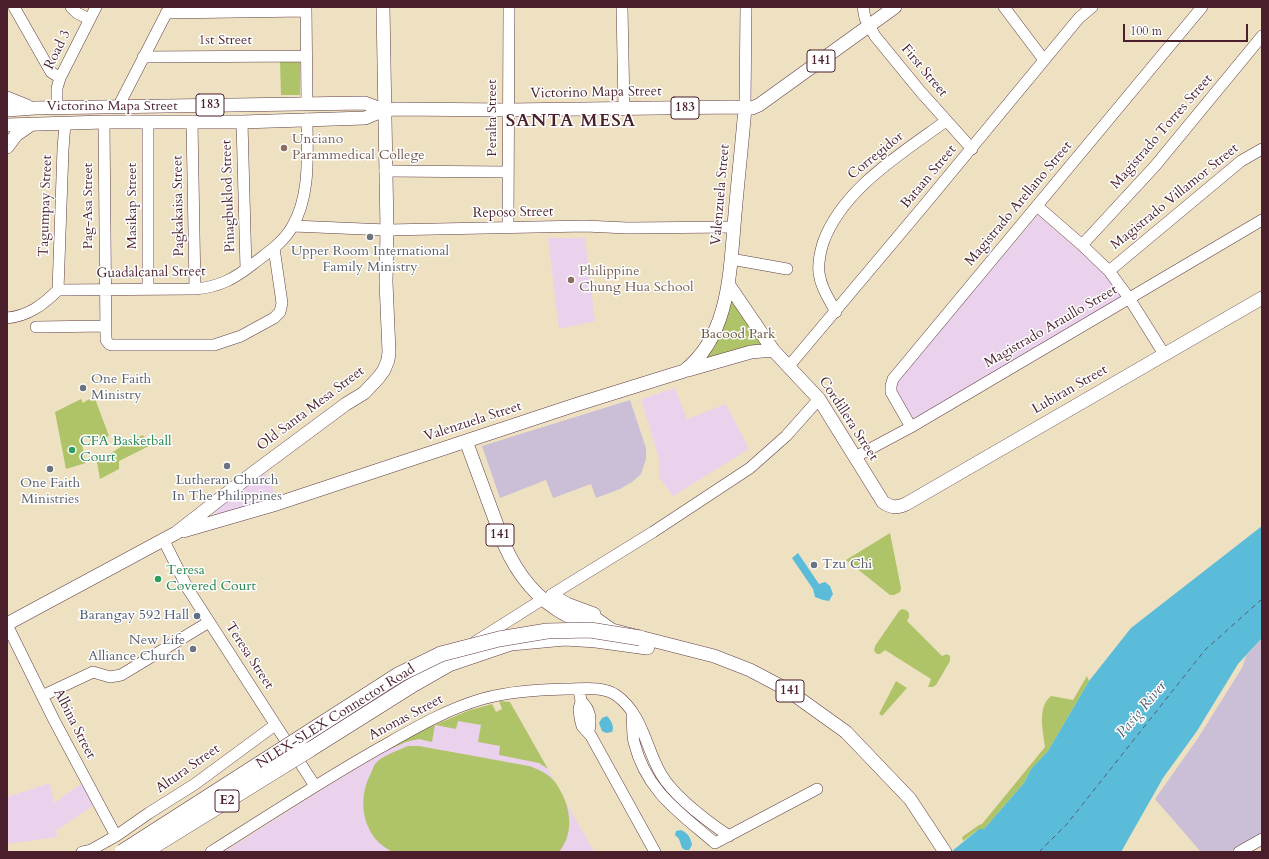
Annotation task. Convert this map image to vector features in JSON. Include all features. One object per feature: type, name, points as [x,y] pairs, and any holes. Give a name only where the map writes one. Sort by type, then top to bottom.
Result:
[{"type":"highway","name":"NLEX-SLEX Connector Road","points":[[122,852],[398,675],[441,654],[499,639],[546,631],[590,630],[644,643],[565,638],[511,643],[449,664],[414,684],[144,852]]},
{"type":"main road","name":"Old Santa Mesa Street","points":[[7,625],[176,533],[346,404],[364,393],[379,378],[384,370],[389,352],[386,282],[387,230],[383,7]]},
{"type":"main road","name":"Victorino Mapa Street","points":[[7,110],[35,108],[307,104],[365,104],[384,110],[752,108],[759,106],[895,7]]},
{"type":"main road","points":[[7,98],[35,108]]},
{"type":"main road","name":"Valenzuela Street","points":[[176,533],[273,505],[575,405],[684,371],[701,355],[712,335],[721,314],[728,284],[745,108]]},
{"type":"main road","name":"Victorino Mapa Street","points":[[7,125],[104,122],[242,122],[365,118],[384,110]]},
{"type":"main road","points":[[7,147],[16,135],[32,124]]},
{"type":"main road","points":[[684,371],[751,352],[773,350],[728,284]]},
{"type":"main road","name":"Lubiran Street","points":[[893,507],[900,507],[906,504],[1262,298]]},
{"type":"main road","name":"Cordillera Street","points":[[773,350],[819,399],[883,502],[893,507]]},
{"type":"main road","name":"141","points":[[470,440],[495,523],[510,558],[522,578],[566,614],[612,625],[714,656],[750,670],[786,689],[846,732],[910,799],[944,850]]},
{"type":"main road","points":[[207,509],[207,517],[213,522]]},
{"type":"main road","name":"141","points":[[547,597],[585,611],[612,625]]},
{"type":"street","points":[[14,7],[52,72],[60,78]]},
{"type":"street","points":[[71,7],[89,19]]},
{"type":"street","name":"Road 3","points":[[57,108],[57,88],[60,78],[96,7]]},
{"type":"street","name":"Peralta Street","points":[[508,228],[509,7]]},
{"type":"street","points":[[622,7],[624,108]]},
{"type":"street","points":[[745,108],[746,7]]},
{"type":"street","name":"First Street","points":[[863,7],[864,18],[869,26],[920,91],[972,149]]},
{"type":"street","points":[[1004,7],[1044,60]]},
{"type":"street","name":"Bataan Street","points":[[789,366],[972,149],[1079,18],[1092,7]]},
{"type":"street","name":"Magistrado Arellano Street","points":[[911,426],[891,392],[893,380],[1202,7]]},
{"type":"street","points":[[118,107],[168,10],[306,9],[307,104]]},
{"type":"street","name":"Magistrado Torres Street","points":[[1082,245],[1155,166],[1262,36]]},
{"type":"street","name":"1st Street","points":[[143,56],[307,56]]},
{"type":"street","name":"Guadalcanal Street","points":[[58,290],[195,290],[210,288],[222,284],[246,269],[274,248],[293,226],[306,185],[307,119]]},
{"type":"street","name":"Corregidor","points":[[836,312],[824,292],[819,272],[821,250],[831,224],[855,193],[867,181],[883,167],[946,121]]},
{"type":"street","name":"Pag-Asa Street","points":[[104,122],[106,340],[109,344],[164,346],[214,345],[241,336],[274,318],[280,312],[282,303],[274,248]]},
{"type":"street","name":"Pagkakaisa Street","points":[[192,122],[195,290]]},
{"type":"street","name":"Pinagbuklod Street","points":[[242,122],[246,269]]},
{"type":"street","name":"Tagumpay Street","points":[[58,290],[65,123]]},
{"type":"street","name":"Masikap Street","points":[[148,123],[148,290]]},
{"type":"street","name":"Magistrado Villamor Street","points":[[1109,271],[1241,161],[1262,149]]},
{"type":"street","points":[[385,171],[508,172]]},
{"type":"street","points":[[1037,206],[1082,245],[1109,271],[1129,298],[1164,354]]},
{"type":"street","name":"Magistrado Araullo Street","points":[[855,457],[911,426],[1262,220]]},
{"type":"street","name":"Reposo Street","points":[[293,226],[387,230],[585,226],[627,228],[734,227]]},
{"type":"street","points":[[731,259],[787,269]]},
{"type":"street","points":[[7,318],[16,317],[30,312],[49,299],[58,290]]},
{"type":"street","points":[[36,327],[106,326]]},
{"type":"street","points":[[427,672],[653,532],[750,468],[786,436],[819,399]]},
{"type":"street","name":"Teresa Street","points":[[163,539],[188,588],[315,786]]},
{"type":"street","points":[[42,696],[94,672],[110,677],[121,675],[209,622]]},
{"type":"street","name":"Albina Street","points":[[7,625],[42,696],[116,836]]},
{"type":"street","points":[[579,689],[581,702],[578,709],[582,726],[588,732],[655,852]]},
{"type":"street","name":"Anonas Street","points":[[211,852],[315,786],[413,729],[446,712],[482,699],[544,690],[602,689],[609,691],[620,698],[632,712],[643,729],[647,743],[661,775],[672,789],[704,820],[729,836]]},
{"type":"street","points":[[632,712],[634,742],[644,769],[651,782],[664,799],[715,843],[817,789]]},
{"type":"street","name":"Altura Street","points":[[82,852],[91,850],[116,836],[195,784],[275,725]]},
{"type":"street","points":[[1239,852],[1262,838]]},
{"type":"shaded area","points":[[1038,215],[1103,271],[1123,298],[914,424],[894,392],[894,383]]},
{"type":"shaded area","name":"Philippine Chung Hua School","points":[[548,238],[585,238],[595,321],[559,329]]},
{"type":"shaded area","points":[[675,388],[687,419],[726,404],[749,449],[673,496],[659,477],[659,459],[641,399]]},
{"type":"shaded area","points":[[630,400],[646,448],[646,459],[641,474],[632,482],[620,489],[596,498],[591,484],[553,498],[546,480],[500,498],[482,446]]},
{"type":"shaded area","points":[[265,472],[278,500],[216,515],[215,511]]},
{"type":"shaded area","points":[[1262,638],[1262,834],[1229,852],[1201,852],[1155,799],[1198,738],[1242,668],[1246,656]]},
{"type":"shaded area","points":[[499,701],[510,702],[594,852],[224,852],[326,787],[418,732],[483,706],[492,704],[496,712],[502,709]]},
{"type":"shaded area","points":[[50,783],[54,803],[82,783],[94,805],[56,831],[57,837],[7,844],[7,797]]},
{"type":"green space","points":[[280,61],[300,61],[300,95],[281,95]]},
{"type":"green space","name":"Bacood Park","points":[[731,297],[767,344],[701,361],[715,347]]},
{"type":"green space","points":[[94,396],[109,436],[91,442],[85,434],[80,436],[86,463],[66,469],[55,412],[81,399],[83,403]]},
{"type":"green space","points":[[143,435],[149,446],[119,461],[119,469],[100,479],[97,462],[130,441]]},
{"type":"green space","points":[[890,533],[901,588],[900,592],[894,595],[890,595],[846,560]]},
{"type":"green space","points":[[902,609],[909,613],[907,621],[942,656],[947,654],[950,656],[950,661],[936,685],[933,687],[928,687],[931,679],[885,650],[880,654],[877,654],[874,651],[875,646],[899,611]]},
{"type":"green space","points":[[1087,676],[1089,681],[1048,751],[1031,769],[1024,783],[984,829],[979,829],[963,841],[962,837],[982,824],[1045,747],[1042,727],[1042,713],[1047,701],[1051,696],[1073,700]]},
{"type":"green space","points":[[896,681],[907,688],[882,716],[879,714]]},
{"type":"green space","points":[[499,701],[510,702],[548,769],[539,763],[499,755],[500,746],[478,742],[481,725],[458,721],[456,729],[435,725],[432,742],[419,739],[406,742],[386,751],[418,732],[470,710],[492,704],[496,712],[502,709]]},
{"type":"green space","points":[[408,746],[419,746],[529,766],[547,774],[553,779],[560,790],[569,817],[568,835],[559,852],[393,852],[383,846],[369,829],[365,819],[363,808],[366,786],[374,765],[378,761]]},
{"type":"water","name":"Pasig River","points":[[1262,526],[1262,638],[1238,664],[1197,731],[1163,778],[1121,852],[951,852],[979,829],[984,829],[1024,783],[1031,769],[1048,751],[1089,681],[1131,628]]},
{"type":"water","points":[[798,553],[819,584],[825,582],[830,586],[833,594],[829,601],[815,597],[813,589],[792,558]]},
{"type":"water","points":[[607,716],[613,728],[612,732],[606,733],[602,731],[599,723],[602,718]]},
{"type":"water","points":[[681,830],[689,836],[691,840],[692,845],[689,850],[682,848],[679,839],[675,835],[676,831]]},
{"type":"ferry route","points":[[1039,852],[1067,824],[1205,650],[1262,599]]},
{"type":"place","name":"Unciano Parammedical College","points":[[284,148]]},
{"type":"place","name":"Upper Room International Family Ministry","points":[[370,237]]},
{"type":"place","name":"Philippine Chung Hua School","points":[[571,280]]},
{"type":"place","name":"One Faith Ministry","points":[[83,388]]},
{"type":"place","name":"CFA Basketball Court","points":[[72,450]]},
{"type":"place","name":"Lutheran Church In The Philippines","points":[[227,466]]},
{"type":"place","name":"One Faith Ministries","points":[[50,469]]},
{"type":"place","name":"Tzu Chi","points":[[814,565]]},
{"type":"place","name":"Teresa Covered Court","points":[[158,579]]},
{"type":"place","name":"Barangay 592 Hall","points":[[197,616]]},
{"type":"place","name":"New Life Alliance Church","points":[[193,649]]},
{"type":"district","name":"SANTA MESA","points":[[571,122]]}]
